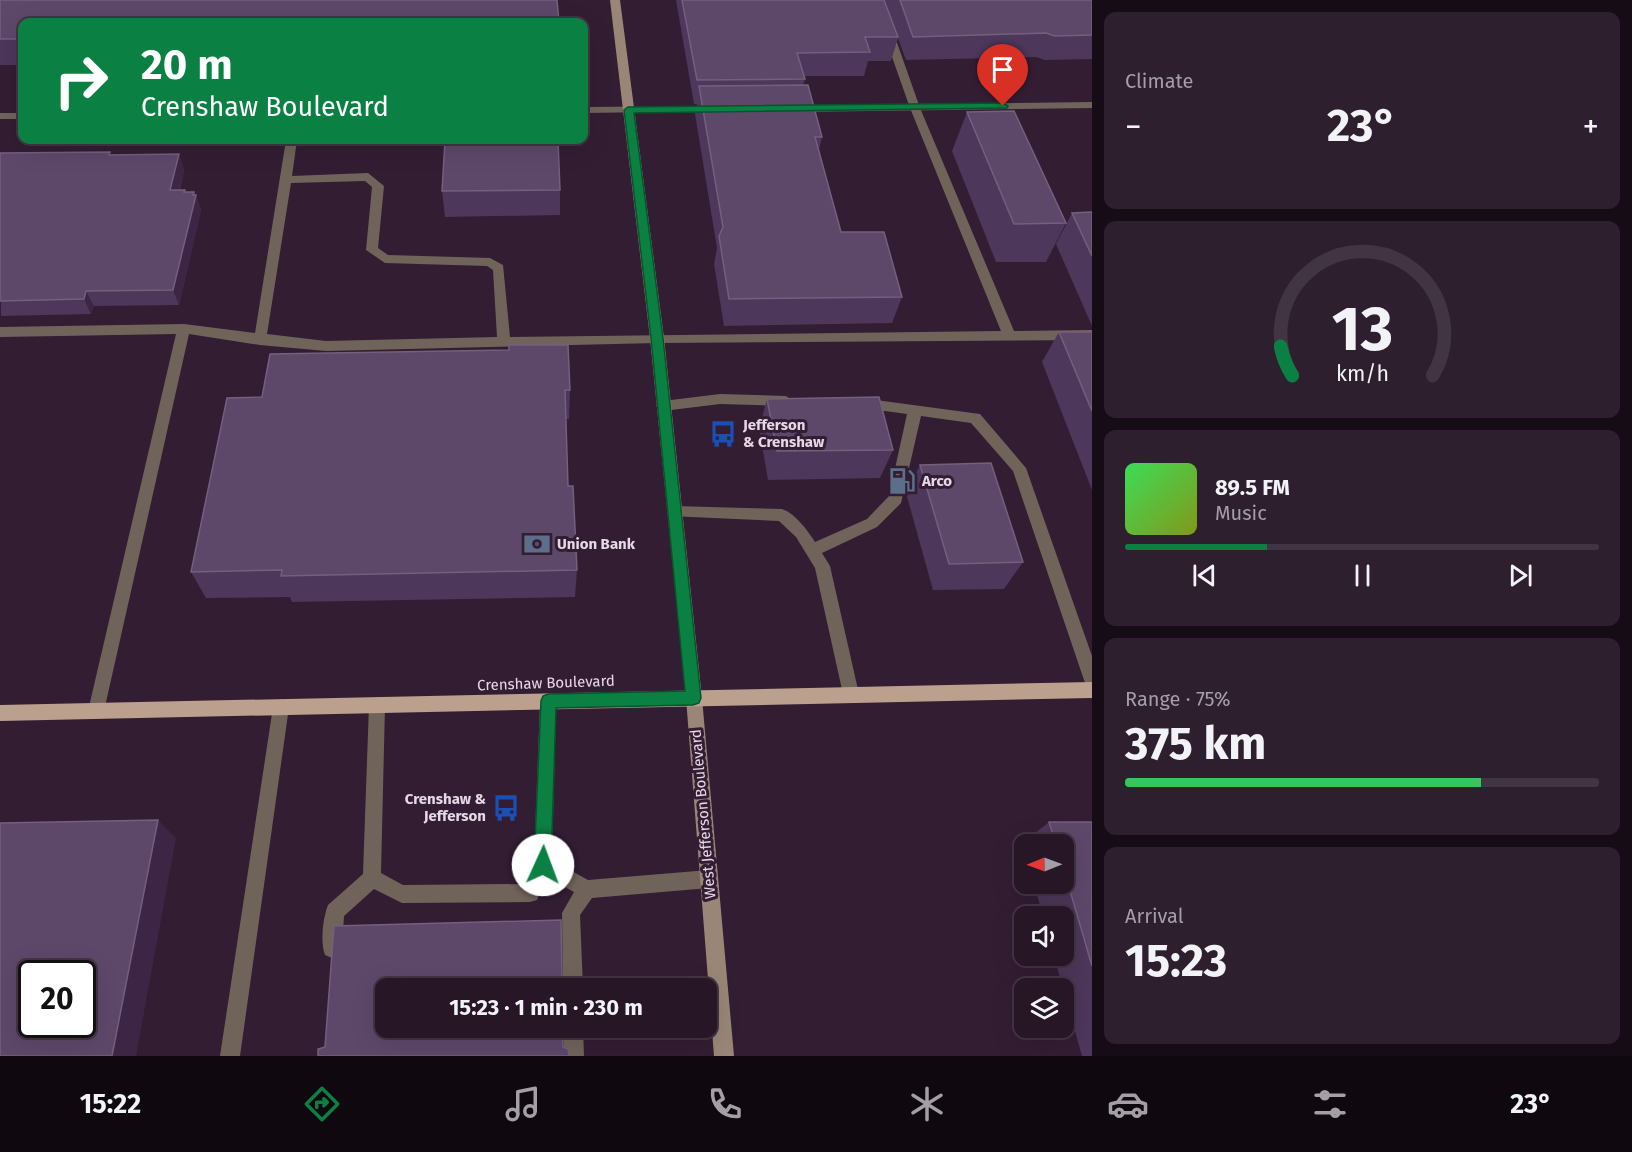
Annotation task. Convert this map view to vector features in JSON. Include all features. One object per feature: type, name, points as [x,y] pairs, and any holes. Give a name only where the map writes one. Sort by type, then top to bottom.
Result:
[{"type":"main road","name":"West Jefferson Boulevard","points":[[615,0],[657,338],[693,698],[724,1056]]},
{"type":"main road","name":"Crenshaw Boulevard","points":[[0,713],[1092,690]]},
{"type":"street","points":[[877,0],[915,108],[1010,336]]},
{"type":"street","points":[[789,109],[1092,105]]},
{"type":"street","points":[[588,110],[732,109]]},
{"type":"street","points":[[0,116],[18,116]]},
{"type":"street","points":[[260,340],[291,144]]},
{"type":"street","points":[[284,180],[368,177],[378,186],[372,250],[385,259],[490,262],[499,268],[504,342]]},
{"type":"street","points":[[0,332],[184,329],[260,340],[326,346],[657,338],[1092,335]]},
{"type":"street","points":[[96,711],[184,329]]},
{"type":"street","points":[[663,405],[720,399],[803,401]]},
{"type":"street","points":[[850,403],[975,418],[1019,468],[1092,680]]},
{"type":"street","points":[[812,551],[872,524],[896,499],[915,410]]},
{"type":"street","points":[[674,512],[782,515],[801,533],[822,566],[851,694]]},
{"type":"street","points":[[372,878],[402,894],[530,893],[543,865],[548,701]]},
{"type":"street","points":[[331,972],[335,912],[372,878],[377,705]]},
{"type":"street","points":[[230,1056],[281,707]]},
{"type":"street","points":[[543,865],[587,889],[709,879]]},
{"type":"street","points":[[573,978],[571,913],[587,889]]},
{"type":"street","points":[[573,1038],[574,1056]]},
{"type":"building","points":[[0,0],[557,0],[559,18],[18,18],[18,39],[0,39]]},
{"type":"building","points":[[682,0],[884,0],[898,37],[865,37],[870,52],[797,53],[805,79],[697,80]]},
{"type":"building","points":[[900,0],[1092,0],[1092,35],[1055,36],[1046,33],[913,37]]},
{"type":"building","points":[[808,85],[822,137],[815,137],[841,232],[884,232],[902,297],[729,299],[719,236],[723,227],[699,86]]},
{"type":"building","points":[[1014,111],[1066,223],[1014,224],[967,112]]},
{"type":"building","points":[[445,144],[558,144],[560,190],[442,191]]},
{"type":"building","points":[[110,152],[109,155],[179,154],[170,190],[185,190],[184,192],[194,192],[193,195],[196,195],[173,290],[86,291],[84,299],[0,301],[0,153]]},
{"type":"building","points":[[1092,212],[1092,256],[1072,213]]},
{"type":"building","points":[[1059,332],[1092,332],[1092,411]]},
{"type":"building","points":[[509,345],[568,345],[570,390],[565,390],[568,486],[573,486],[577,570],[281,576],[282,570],[191,572],[227,398],[262,397],[270,354],[509,350]]},
{"type":"building","points":[[879,397],[893,450],[777,451],[767,399]]},
{"type":"building","points":[[991,463],[1023,562],[949,564],[920,465]]},
{"type":"building","points":[[158,820],[112,1056],[0,1056],[0,823]]},
{"type":"building","points":[[1049,822],[1092,822],[1092,966],[1071,894],[1074,894],[1074,834],[1053,834]]},
{"type":"building","points":[[561,920],[562,976],[566,978],[375,978],[375,1038],[563,1038],[563,1047],[568,1049],[569,1056],[318,1056],[318,1049],[325,1047],[334,926]]},
{"type":"place","name":"Jefferson & Crenshaw","points":[[723,434]]},
{"type":"place","name":"Arco","points":[[902,481]]},
{"type":"place","name":"Union Bank","points":[[537,544]]},
{"type":"place","name":"Crenshaw & Jefferson","points":[[506,808]]},
{"type":"route","points":[[543,865],[548,701],[693,698],[657,338],[628,110],[1003,106]]}]
